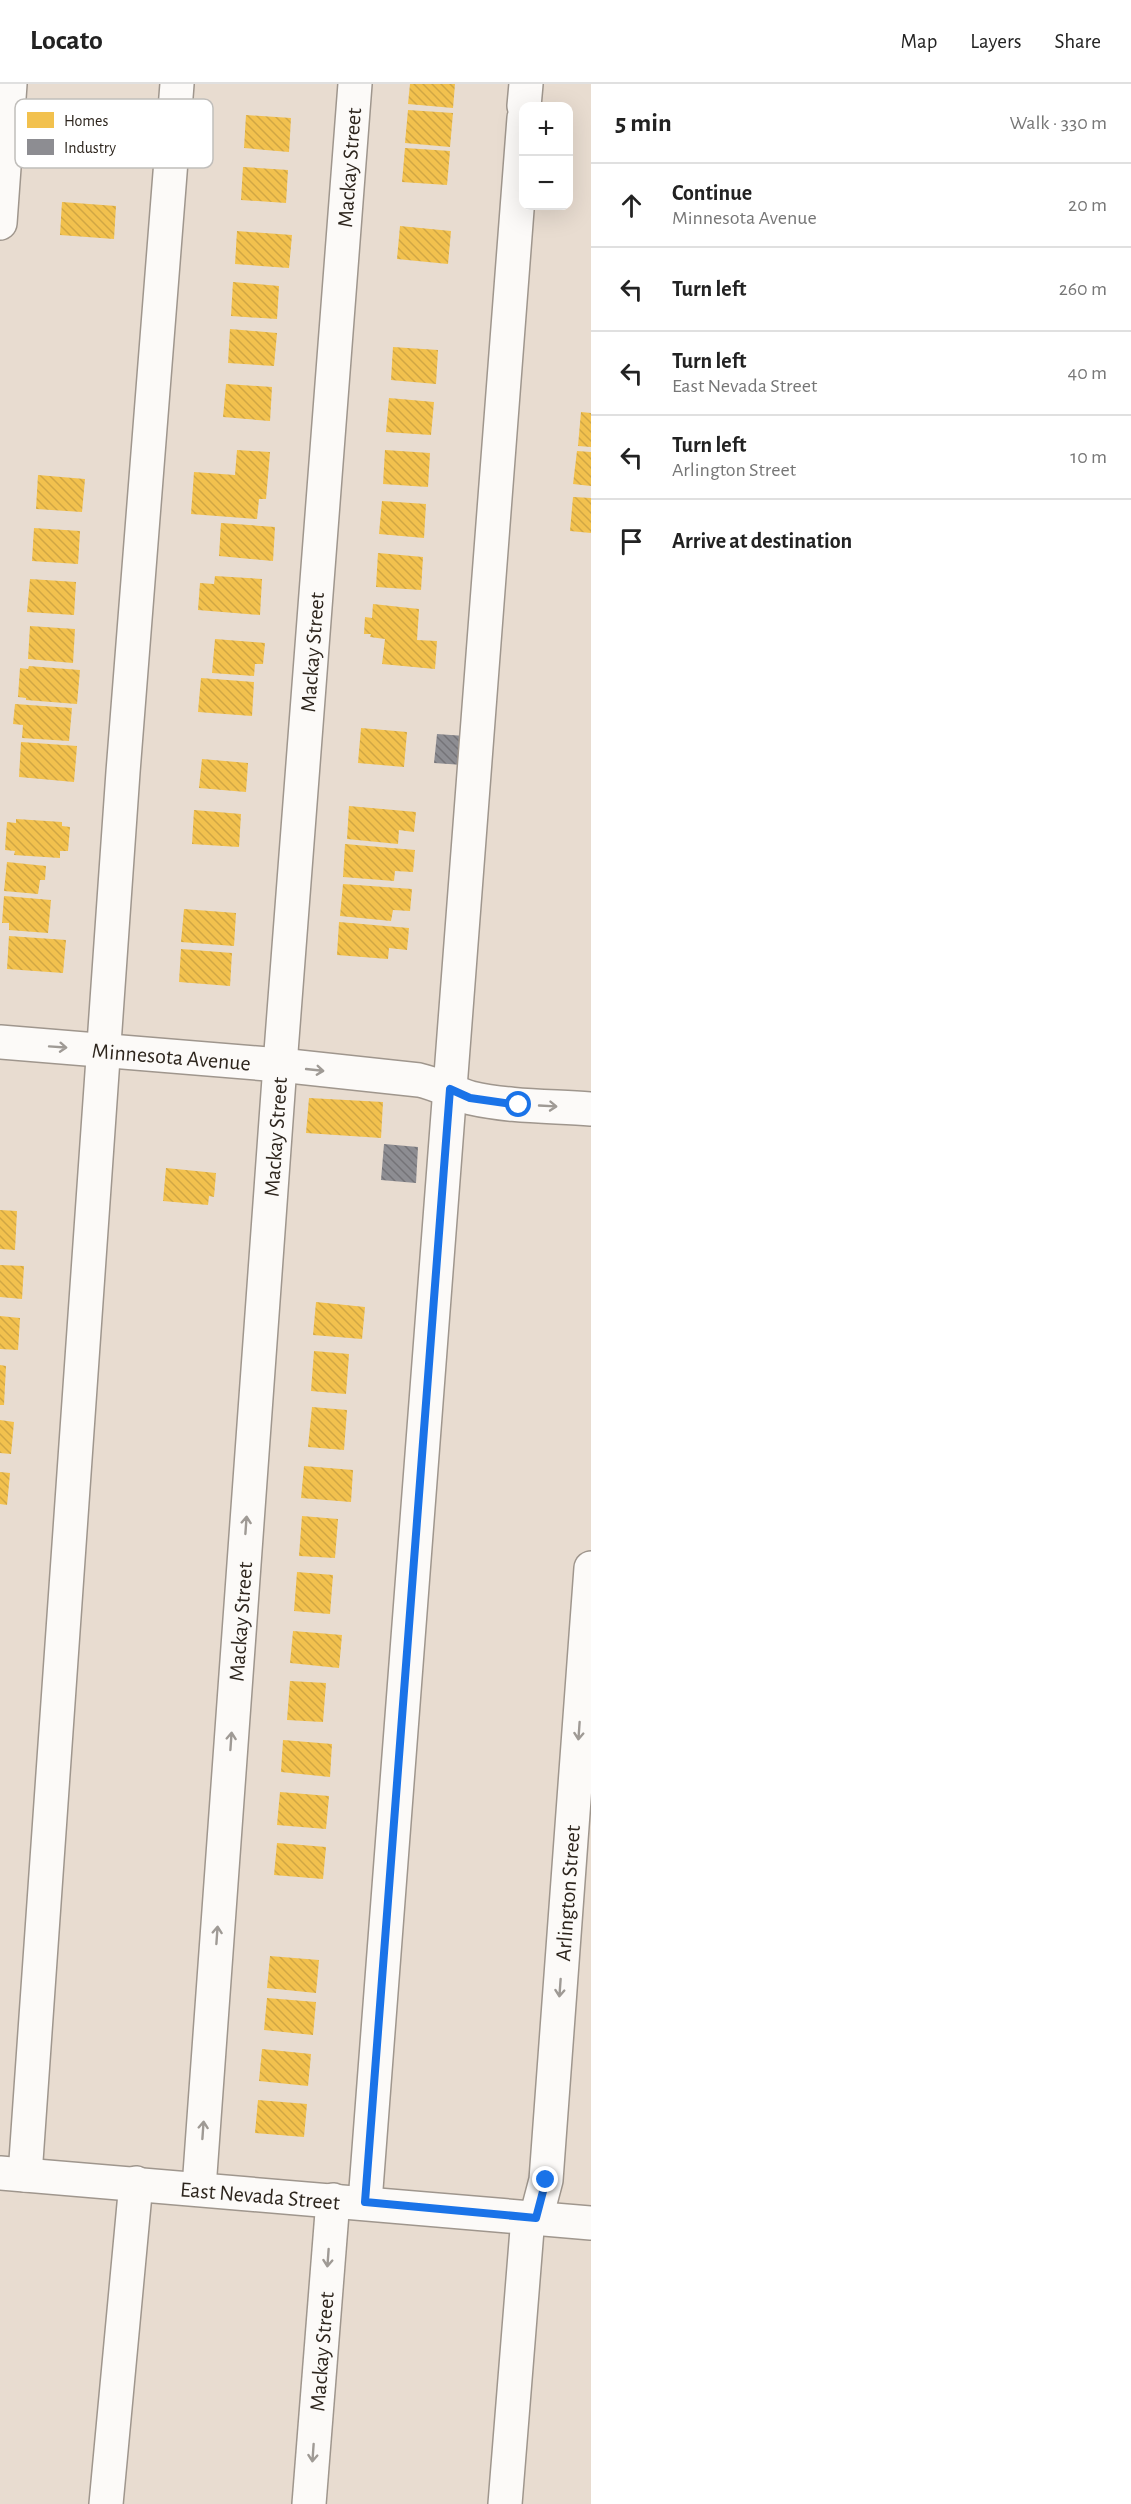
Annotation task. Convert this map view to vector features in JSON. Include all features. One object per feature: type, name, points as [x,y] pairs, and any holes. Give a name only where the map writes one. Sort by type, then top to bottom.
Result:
[{"type":"street","points":[[0,223],[10,84]]},
{"type":"street","points":[[176,99],[177,84]]},
{"type":"street","name":"Mackay Street","points":[[199,2188],[280,1065],[355,84]]},
{"type":"street","points":[[524,102],[526,84]]},
{"type":"street","points":[[365,2202],[521,156]]},
{"type":"street","points":[[13,2174],[171,168]]},
{"type":"street","name":"Minnesota Avenue","points":[[0,1042],[280,1065],[419,1080],[450,1089],[470,1098],[591,1109]]},
{"type":"street","name":"Arlington Street","points":[[505,2504],[532,2217],[546,2180],[591,1568]]},
{"type":"street","name":"East Nevada Street","points":[[13,2174],[365,2202],[591,2223]]},
{"type":"street","points":[[106,2504],[136,2184]]},
{"type":"street","name":"Mackay Street","points":[[309,2504],[333,2200]]},
{"type":"building: Homes","points":[[410,84],[455,84],[453,108],[408,104]]},
{"type":"building: Homes","points":[[408,110],[453,113],[450,147],[405,143]]},
{"type":"building: Homes","points":[[246,115],[291,118],[289,152],[244,148]]},
{"type":"building: Homes","points":[[405,148],[450,151],[447,185],[402,182]]},
{"type":"building: Homes","points":[[243,167],[288,170],[286,203],[241,200]]},
{"type":"building: Homes","points":[[62,202],[116,206],[114,239],[60,235]]},
{"type":"building: Homes","points":[[400,226],[451,231],[448,264],[397,259]]},
{"type":"building: Homes","points":[[237,231],[292,235],[289,268],[235,264]]},
{"type":"building: Homes","points":[[233,282],[279,286],[277,319],[231,316]]},
{"type":"building: Homes","points":[[230,329],[277,333],[274,366],[228,363]]},
{"type":"building: Homes","points":[[393,347],[438,350],[436,384],[391,380]]},
{"type":"building: Homes","points":[[226,384],[272,387],[270,421],[223,417]]},
{"type":"building: Homes","points":[[389,398],[434,402],[431,435],[386,432]]},
{"type":"building: Homes","points":[[581,412],[591,413],[591,447],[578,446]]},
{"type":"building: Homes","points":[[237,450],[270,452],[266,499],[259,499],[257,519],[191,514],[194,472],[235,475]]},
{"type":"building: Homes","points":[[385,450],[430,453],[428,487],[383,484]]},
{"type":"building: Homes","points":[[577,451],[591,452],[591,486],[573,484]]},
{"type":"building: Homes","points":[[38,475],[85,479],[82,512],[36,509]]},
{"type":"building: Homes","points":[[573,497],[591,498],[591,533],[570,531]]},
{"type":"building: Homes","points":[[382,501],[426,504],[424,538],[379,534]]},
{"type":"building: Homes","points":[[221,523],[275,527],[273,561],[219,556]]},
{"type":"building: Homes","points":[[34,528],[80,531],[78,564],[32,561]]},
{"type":"building: Homes","points":[[378,553],[423,557],[421,590],[376,587]]},
{"type":"building: Homes","points":[[215,576],[262,579],[260,615],[198,610],[200,583],[214,584]]},
{"type":"building: Homes","points":[[30,579],[76,582],[74,615],[27,612]]},
{"type":"building: Homes","points":[[373,604],[419,609],[417,640],[437,641],[435,669],[382,664],[385,639],[364,634],[365,617],[372,618]]},
{"type":"building: Homes","points":[[30,626],[75,629],[73,663],[28,659]]},
{"type":"building: Homes","points":[[215,639],[265,643],[263,664],[255,664],[254,676],[212,673]]},
{"type":"building: Homes","points":[[29,666],[80,670],[77,704],[26,700],[26,698],[18,697],[20,668],[28,669]]},
{"type":"building: Homes","points":[[201,678],[254,682],[252,716],[198,712]]},
{"type":"building: Homes","points":[[15,704],[72,708],[69,741],[22,738],[23,725],[13,724]]},
{"type":"building: Homes","points":[[361,728],[407,732],[404,767],[358,763]]},
{"type":"building: Homes","points":[[21,742],[77,746],[74,782],[19,777]]},
{"type":"building: Homes","points":[[202,759],[248,763],[246,792],[199,788]]},
{"type":"building: Homes","points":[[349,806],[416,812],[414,832],[399,830],[398,844],[347,839]]},
{"type":"building: Homes","points":[[194,810],[241,814],[239,847],[192,844]]},
{"type":"building: Homes","points":[[16,819],[62,822],[62,826],[70,827],[68,851],[60,851],[60,858],[14,855],[15,851],[5,850],[7,822],[16,823]]},
{"type":"building: Homes","points":[[345,844],[415,850],[413,872],[395,871],[394,881],[343,877]]},
{"type":"building: Homes","points":[[7,862],[46,866],[45,880],[40,880],[38,894],[4,891]]},
{"type":"building: Homes","points":[[343,884],[412,889],[410,911],[393,910],[391,921],[340,916]]},
{"type":"building: Homes","points":[[4,896],[51,900],[48,933],[9,930],[9,923],[2,923]]},
{"type":"building: Homes","points":[[184,909],[236,913],[234,946],[181,942]]},
{"type":"building: Homes","points":[[339,922],[409,928],[407,950],[389,948],[388,959],[337,955]]},
{"type":"building: Homes","points":[[9,936],[66,940],[63,973],[7,969]]},
{"type":"building: Homes","points":[[181,949],[232,953],[230,986],[179,982]]},
{"type":"building: Homes","points":[[309,1098],[383,1102],[381,1138],[306,1133]]},
{"type":"building: Homes","points":[[166,1168],[216,1173],[214,1197],[209,1196],[208,1205],[163,1201]]},
{"type":"building: Homes","points":[[0,1210],[17,1211],[15,1250],[0,1249]]},
{"type":"building: Homes","points":[[0,1265],[24,1266],[22,1299],[0,1297]]},
{"type":"building: Homes","points":[[316,1302],[365,1307],[362,1339],[313,1335]]},
{"type":"building: Homes","points":[[0,1316],[20,1318],[18,1350],[0,1349]]},
{"type":"building: Homes","points":[[314,1351],[349,1354],[346,1394],[311,1391]]},
{"type":"building: Homes","points":[[0,1365],[6,1366],[4,1405],[0,1405]]},
{"type":"building: Homes","points":[[312,1407],[347,1410],[344,1450],[308,1447]]},
{"type":"building: Homes","points":[[0,1420],[14,1422],[11,1454],[0,1453]]},
{"type":"building: Homes","points":[[304,1466],[353,1470],[351,1502],[301,1498]]},
{"type":"building: Homes","points":[[0,1472],[10,1473],[7,1505],[0,1504]]},
{"type":"building: Homes","points":[[302,1516],[338,1519],[335,1558],[299,1556]]},
{"type":"building: Homes","points":[[297,1572],[333,1575],[330,1614],[294,1611]]},
{"type":"building: Homes","points":[[293,1631],[342,1635],[339,1668],[290,1663]]},
{"type":"building: Homes","points":[[290,1681],[326,1683],[323,1722],[287,1720]]},
{"type":"building: Homes","points":[[283,1740],[332,1744],[330,1777],[281,1772]]},
{"type":"building: Homes","points":[[280,1792],[329,1796],[326,1829],[277,1825]]},
{"type":"building: Homes","points":[[277,1843],[326,1847],[323,1879],[274,1875]]},
{"type":"building: Homes","points":[[270,1956],[319,1960],[316,1993],[267,1988]]},
{"type":"building: Homes","points":[[267,1998],[316,2002],[313,2035],[264,2030]]},
{"type":"building: Homes","points":[[262,2049],[311,2054],[308,2086],[259,2081]]},
{"type":"building: Homes","points":[[258,2100],[307,2104],[304,2137],[255,2133]]},
{"type":"building: Industry","points":[[437,734],[465,736],[463,765],[434,763]]},
{"type":"building: Industry","points":[[384,1144],[418,1147],[416,1183],[381,1180]]},
{"type":"route","points":[[519,1105],[470,1098],[450,1089],[365,2202],[536,2218],[546,2180]]}]
